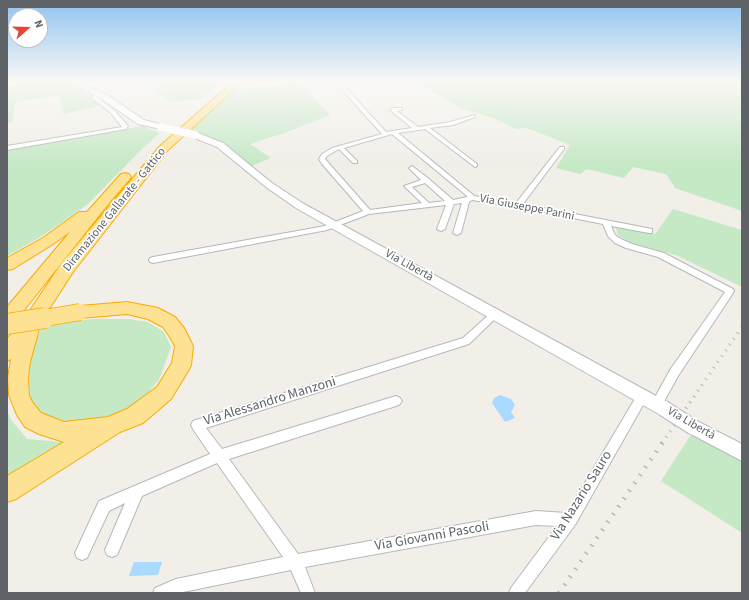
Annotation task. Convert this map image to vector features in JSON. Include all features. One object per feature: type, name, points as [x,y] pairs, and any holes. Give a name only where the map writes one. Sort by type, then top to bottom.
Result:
[{"type":"highway","name":"Diramazione Gallarate - Gattico","points":[[7,319],[104,200],[149,151],[197,110]]},
{"type":"highway","name":"Diramazione Gallarate - Gattico","points":[[7,353],[37,314],[67,268],[147,168],[164,148],[207,110]]},
{"type":"highway","points":[[7,265],[48,241],[104,200]]},
{"type":"highway","points":[[7,324],[80,312],[127,308],[152,313],[169,322],[178,333],[184,346],[181,365],[164,393],[135,416],[112,426],[7,490]]},
{"type":"highway","points":[[37,314],[30,329],[20,362],[18,378],[19,395],[24,408],[33,420],[47,427],[64,432],[112,426]]},
{"type":"street","points":[[7,148],[124,128],[125,126],[110,110]]},
{"type":"street","name":"Via Libertà","points":[[123,110],[138,120],[195,135],[220,145],[285,196],[494,314],[643,395],[693,427],[742,453]]},
{"type":"street","points":[[363,110],[385,134]]},
{"type":"street","points":[[393,110],[416,128]]},
{"type":"street","points":[[368,212],[324,163],[322,159],[324,155],[340,147],[385,134],[416,128],[451,124],[473,116]]},
{"type":"street","points":[[425,127],[475,165]]},
{"type":"street","points":[[393,132],[470,195],[457,232]]},
{"type":"street","points":[[340,147],[355,162]]},
{"type":"street","points":[[518,205],[562,148]]},
{"type":"street","points":[[412,168],[451,202],[441,229]]},
{"type":"street","points":[[427,180],[407,186],[428,205]]},
{"type":"street","name":"Via Giuseppe Parini","points":[[153,260],[327,228],[368,212],[468,199],[518,205],[649,231]]},
{"type":"street","points":[[606,223],[612,236],[618,241],[629,246],[661,255],[730,290],[674,372],[660,406]]},
{"type":"street","name":"Via Alessandro Manzoni","points":[[308,593],[294,562],[197,425],[466,341],[494,314]]},
{"type":"street","name":"Via Nazario Sauro","points":[[516,593],[570,520],[643,395]]},
{"type":"street","points":[[82,553],[104,506],[219,456],[396,401]]},
{"type":"street","points":[[112,550],[137,492]]},
{"type":"street","name":"Via Giovanni Pascoli","points":[[294,562],[536,518],[570,520]]},
{"type":"street","points":[[160,593],[176,586],[294,562]]},
{"type":"green space","points":[[7,110],[14,110],[12,122],[7,123]]},
{"type":"green space","points":[[63,110],[81,110],[64,114]]},
{"type":"green space","points":[[213,110],[325,110],[330,115],[284,133],[250,144],[271,158],[251,166],[225,144],[192,131],[192,129]]},
{"type":"green space","points":[[467,110],[742,110],[742,211],[675,188],[666,174],[633,167],[624,178],[587,169],[580,174],[556,168],[570,145],[527,128],[516,129],[493,118]]},
{"type":"green space","points":[[143,126],[160,133],[142,149],[88,204],[42,236],[7,256],[7,149]]},
{"type":"green space","points":[[673,209],[742,230],[742,287],[676,255],[631,243],[618,235],[616,228],[655,234]]},
{"type":"green space","points":[[93,319],[129,319],[148,322],[164,332],[171,347],[159,380],[136,406],[112,417],[76,423],[47,418],[31,400],[27,363],[43,325]]},
{"type":"green space","points":[[7,412],[12,421],[27,439],[61,442],[68,445],[7,483]]},
{"type":"green space","points":[[692,433],[742,462],[742,533],[661,481]]},
{"type":"water","points":[[500,395],[511,399],[515,405],[511,412],[515,418],[505,422],[492,403],[494,398]]},
{"type":"water","points":[[134,562],[162,562],[158,575],[129,576]]},
{"type":"railway","points":[[662,443],[742,327]]},
{"type":"railway","points":[[559,593],[663,442]]}]
